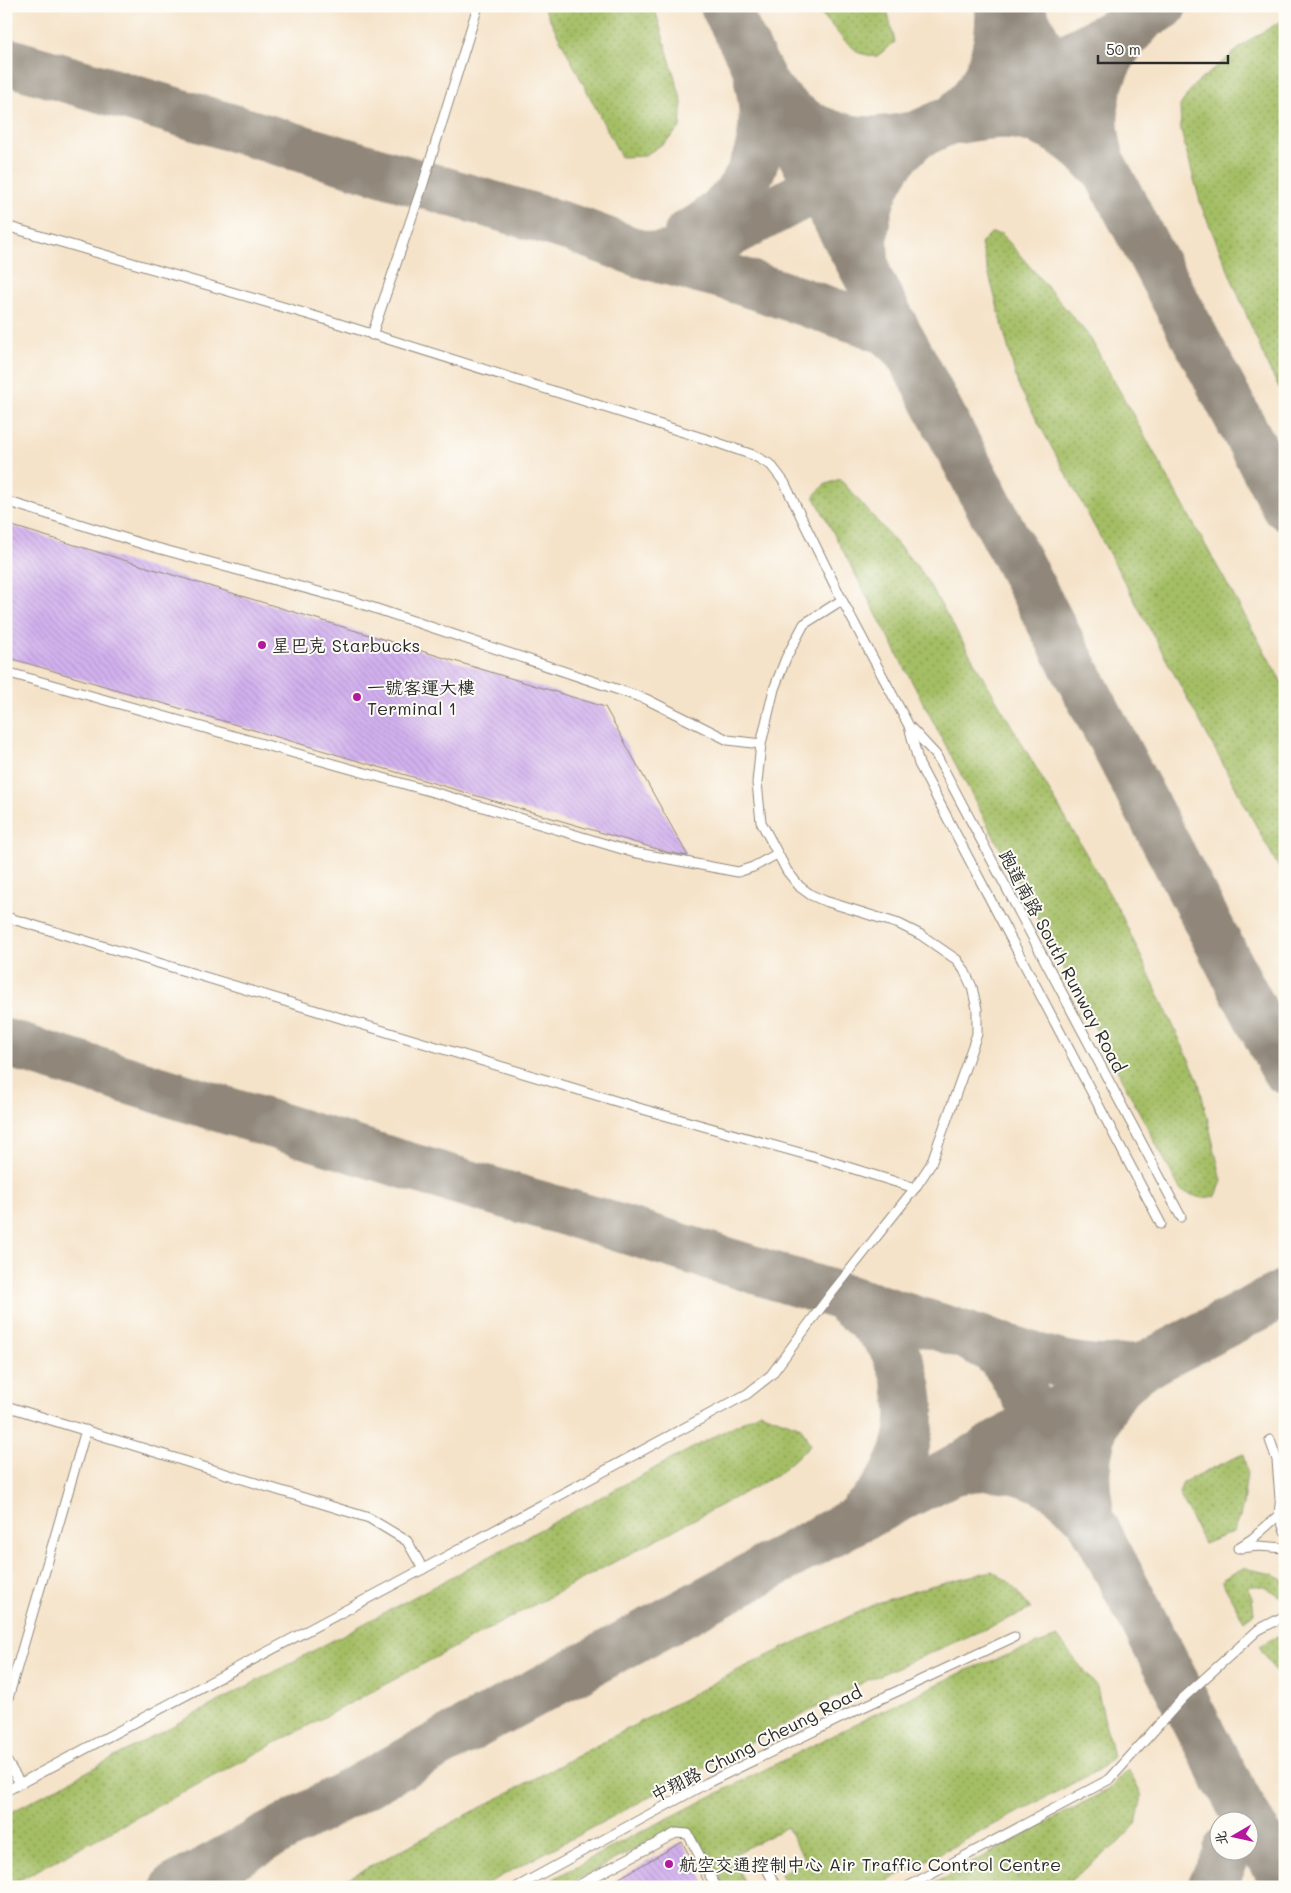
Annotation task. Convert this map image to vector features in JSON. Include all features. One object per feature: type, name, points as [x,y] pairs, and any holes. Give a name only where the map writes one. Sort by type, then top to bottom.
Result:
[{"type":"lane","points":[[372,335],[478,6]]},
{"type":"lane","name":"跑道南路 South Runway Road","points":[[6,226],[372,335],[716,442],[753,455],[771,465],[784,482],[842,600],[909,726],[919,764],[1161,1224]]},
{"type":"lane","points":[[6,501],[146,545],[356,602],[646,699],[728,740],[761,744]]},
{"type":"lane","points":[[6,1791],[747,1394],[771,1375],[931,1164],[977,1034],[977,1009],[972,987],[964,970],[957,960],[922,935],[899,924],[811,895],[800,887],[787,871],[761,822],[758,803],[757,782],[761,744],[774,689],[786,658],[804,624],[842,600]]},
{"type":"lane","points":[[6,672],[440,794],[632,852],[738,872],[753,867],[777,854]]},
{"type":"lane","name":"跑道南路 South Runway Road","points":[[909,726],[936,755],[1181,1217]]},
{"type":"lane","points":[[6,917],[642,1109],[822,1158],[914,1188]]},
{"type":"lane","points":[[6,1406],[368,1518],[407,1541],[423,1569]]},
{"type":"lane","points":[[6,1705],[86,1430]]},
{"type":"lane","points":[[1270,1440],[1277,1460],[1280,1499],[1279,1515],[1285,1531]]},
{"type":"lane","points":[[1280,1499],[1285,1486]]},
{"type":"lane","points":[[1279,1515],[1252,1539],[1238,1548],[1258,1546],[1285,1548]]},
{"type":"lane","points":[[907,1887],[1110,1779],[1183,1698],[1258,1630],[1285,1616]]},
{"type":"lane","name":"中翔路 Chung Cheung Road","points":[[517,1887],[707,1783],[861,1708],[1014,1637]]},
{"type":"lane","points":[[6,1760],[20,1783]]},
{"type":"lane","points":[[575,1887],[676,1833],[688,1834],[716,1887]]},
{"type":"lane","points":[[765,1865],[776,1887]]},
{"type":"green space","points":[[543,6],[654,6],[682,102],[680,128],[667,141],[644,156],[621,157]]},
{"type":"green space","points":[[815,6],[886,6],[895,42],[876,57],[859,53],[843,39]]},
{"type":"green space","points":[[1285,19],[1285,398],[1269,369],[1201,205],[1181,131],[1180,106],[1193,86],[1251,39]]},
{"type":"green space","points":[[991,233],[1002,234],[1089,336],[1285,688],[1285,879],[1018,385],[981,244]]},
{"type":"green space","points":[[840,479],[922,572],[1120,912],[1198,1079],[1222,1181],[1216,1196],[1201,1198],[1181,1191],[814,496],[824,485]]},
{"type":"green space","points":[[760,1412],[801,1427],[810,1445],[777,1475],[6,1887],[6,1815]]},
{"type":"green space","points":[[1243,1454],[1247,1471],[1239,1520],[1233,1532],[1204,1544],[1179,1493],[1183,1482]]},
{"type":"green space","points":[[1243,1568],[1273,1574],[1285,1582],[1284,1599],[1271,1590],[1262,1587],[1247,1587],[1252,1598],[1254,1613],[1244,1621],[1221,1580]]},
{"type":"green space","points":[[992,1571],[1009,1582],[1031,1609],[868,1680],[481,1887],[332,1887],[732,1673],[877,1603],[934,1585]]},
{"type":"green space","points":[[1285,1632],[1285,1686],[1259,1646]]},
{"type":"green space","points":[[1057,1637],[1097,1687],[1113,1757],[1100,1769],[876,1887],[786,1887],[780,1874],[805,1860],[787,1827],[731,1856],[747,1887],[723,1887],[692,1829],[674,1828],[564,1887],[539,1887],[615,1845],[873,1715],[967,1670]]},
{"type":"green space","points":[[1128,1769],[1142,1796],[1136,1824],[1118,1843],[1062,1887],[927,1887],[1109,1789]]},
{"type":"building","name":"一號客運大樓 Terminal 1","points":[[6,524],[605,707],[688,856],[667,852],[6,657]]},
{"type":"building","name":"航空交通控制中心 Air Traffic Control Centre","points":[[682,1842],[707,1887],[604,1887]]},
{"type":"taxiway","points":[[724,6],[819,188],[908,351],[1285,1070]]},
{"type":"taxiway","points":[[959,113],[979,91],[991,65],[998,36],[999,6]]},
{"type":"taxiway","points":[[1018,6],[1285,506]]},
{"type":"taxiway","points":[[6,61],[574,229],[649,257],[675,254],[698,248],[720,239],[919,134],[948,121],[1163,6]]},
{"type":"taxiway","points":[[1099,152],[1094,116],[1100,82],[1114,51],[1138,23]]},
{"type":"taxiway","points":[[688,233],[703,225],[726,206],[739,191],[749,175],[761,139],[762,101],[758,81]]},
{"type":"taxiway","points":[[774,96],[788,110],[806,123],[833,135],[863,140],[893,139],[908,136]]},
{"type":"taxiway","points":[[959,120],[997,115],[1025,117],[1038,121],[1063,134],[1075,142],[1095,161]]},
{"type":"taxiway","points":[[867,273],[864,237],[870,202],[885,170],[908,143]]},
{"type":"taxiway","points":[[659,259],[722,275],[864,322],[886,331],[908,351]]},
{"type":"taxiway","points":[[6,1043],[431,1173],[593,1220],[965,1335],[990,1348],[1009,1368],[1039,1420],[1221,1770],[1285,1884]]},
{"type":"taxiway","points":[[175,1887],[848,1524],[949,1473],[1039,1420],[1285,1293]]},
{"type":"taxiway","points":[[847,1302],[866,1317],[889,1341],[902,1367],[910,1406],[906,1444],[900,1463],[878,1497],[862,1513]]},
{"type":"taxiway","points":[[979,1339],[1037,1357],[1075,1366],[1095,1369],[1135,1367]]},
{"type":"taxiway","points":[[1090,1510],[1087,1474],[1092,1436],[1106,1402],[1117,1387],[1131,1375]]},
{"type":"taxiway","points":[[955,1471],[990,1467],[1024,1473],[1055,1487],[1082,1511]]},
{"type":"taxiway","points":[[1211,1887],[1224,1860]]},
{"type":"place","name":"星巴克 Starbucks","points":[[262,645]]},
{"type":"place","name":"一號客運大樓 Terminal 1","points":[[357,697]]},
{"type":"place","name":"航空交通控制中心 Air Traffic Control Centre","points":[[669,1864]]}]
